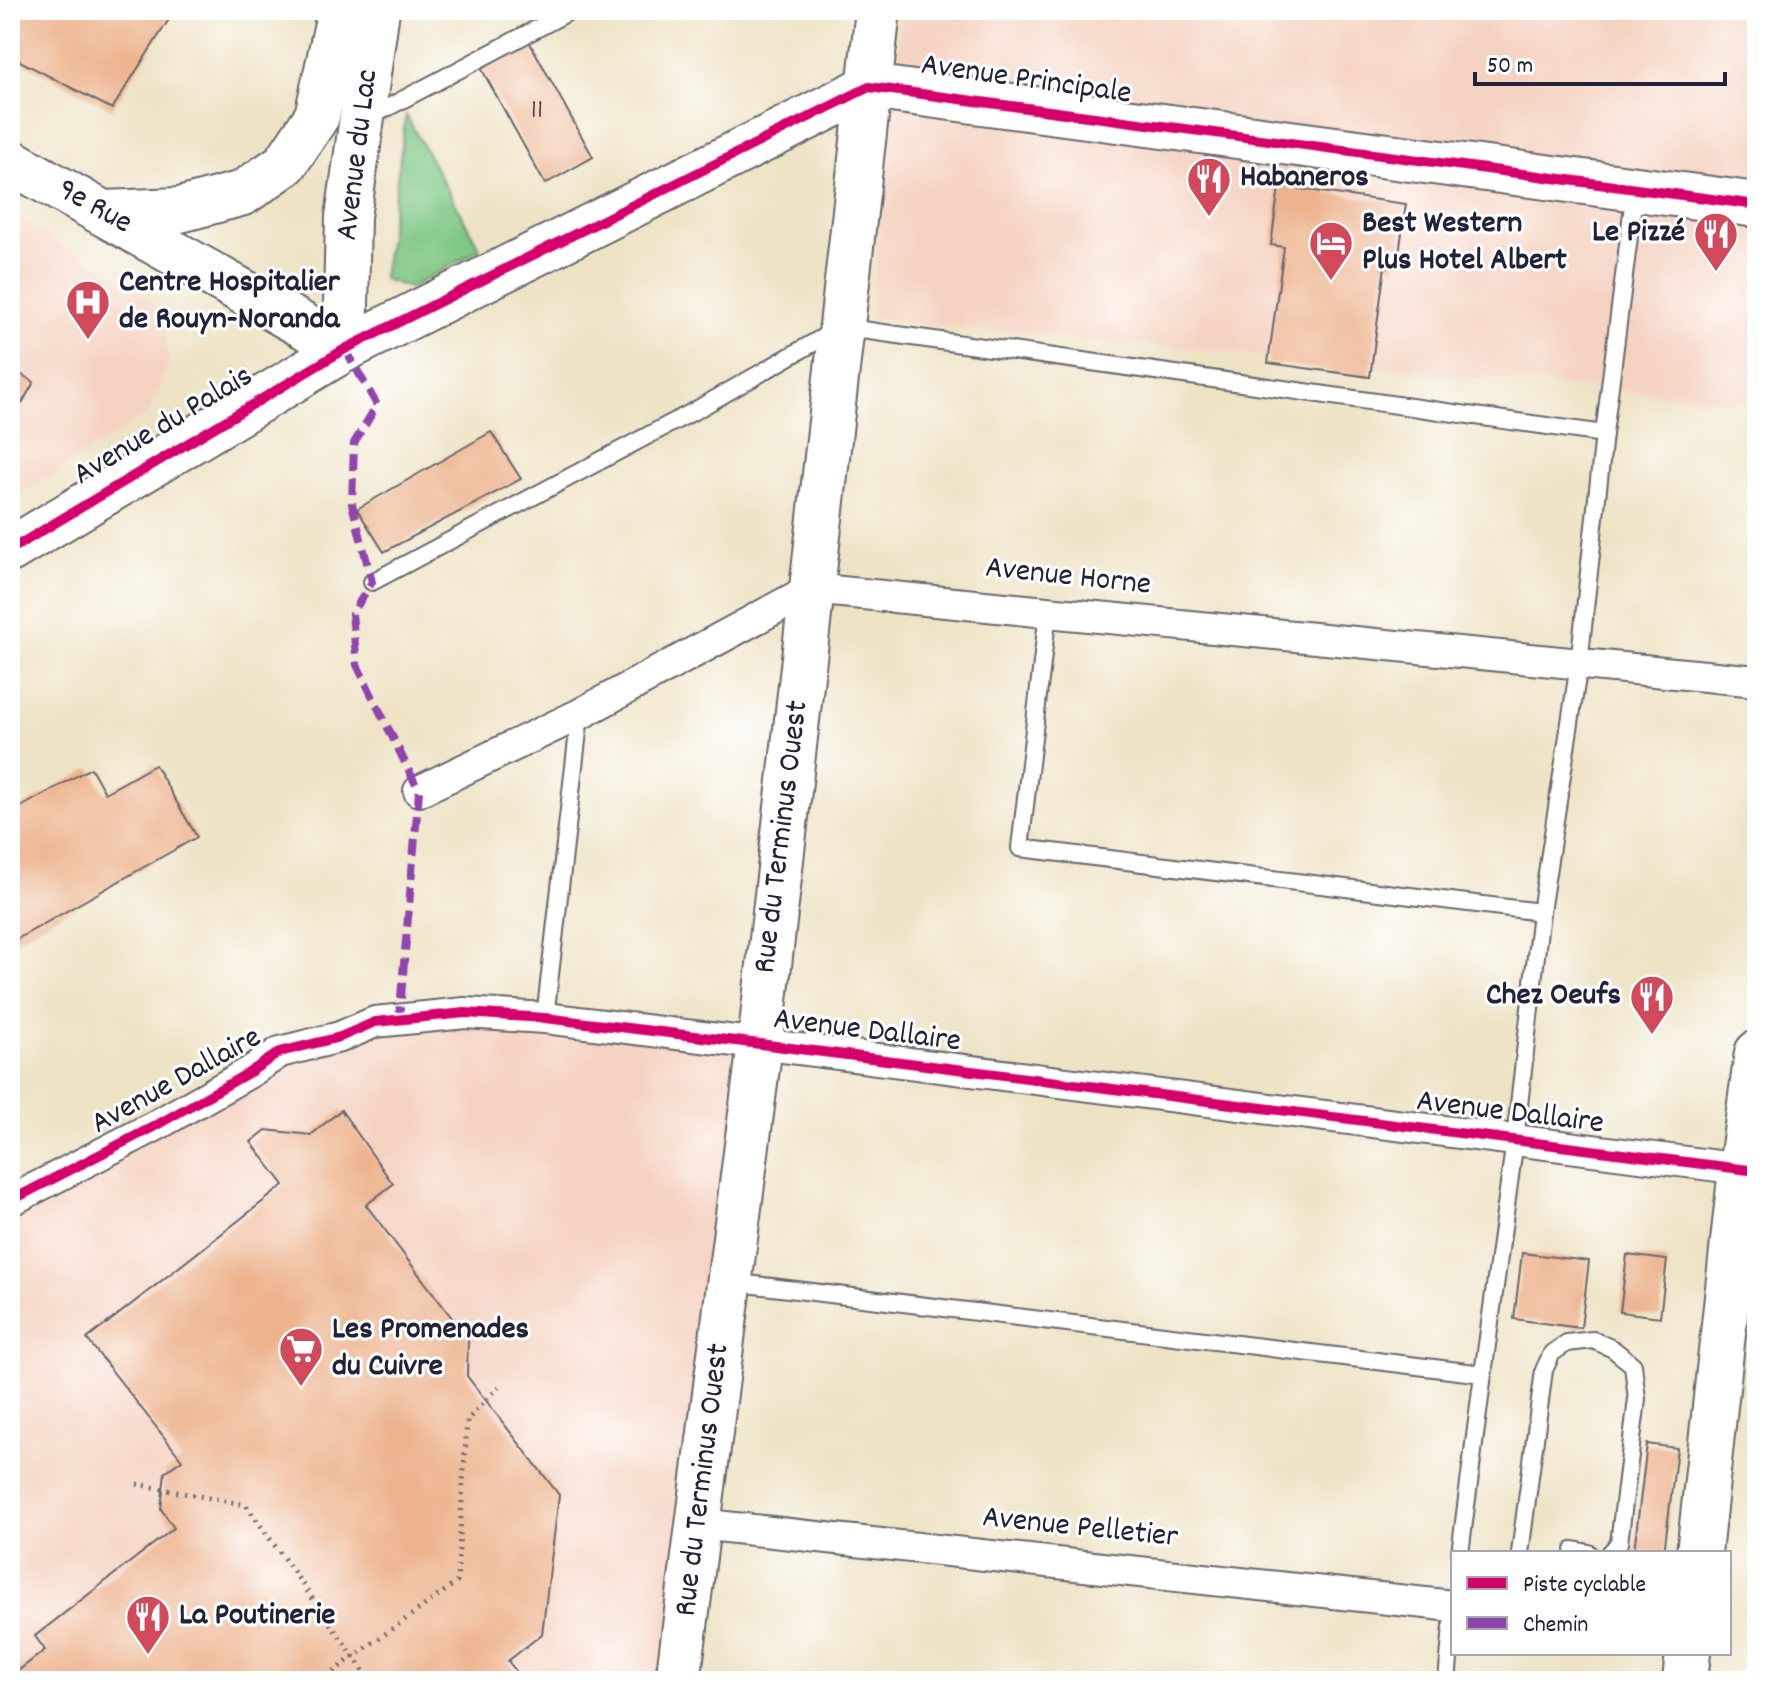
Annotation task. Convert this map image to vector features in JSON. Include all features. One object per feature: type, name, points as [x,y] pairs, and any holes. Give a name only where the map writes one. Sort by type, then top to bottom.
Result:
[{"type":"street","points":[[103,213],[180,210],[243,193],[285,164],[317,116],[340,10]]},
{"type":"street","name":"Avenue du Lac","points":[[345,349],[348,217],[377,10]]},
{"type":"street","name":"Rue du Terminus Ouest","points":[[678,1681],[760,1044],[878,10]]},
{"type":"street","points":[[345,349],[869,87]]},
{"type":"street","name":"Avenue Principale","points":[[869,87],[1757,205]]},
{"type":"street","name":"9e Rue","points":[[10,161],[345,349]]},
{"type":"street","name":"Avenue du Palais","points":[[10,550],[345,349]]},
{"type":"street","points":[[419,791],[580,714],[811,589]]},
{"type":"street","name":"Avenue Horne","points":[[811,589],[1757,681]]},
{"type":"street","name":"Avenue Dallaire","points":[[10,1201],[155,1126],[280,1052],[340,1037],[375,1022],[465,1013],[545,1018],[760,1044],[1749,1170]]},
{"type":"street","points":[[1699,1551],[1749,1170],[1757,1053]]},
{"type":"street","name":"Avenue Pelletier","points":[[698,1524],[1451,1606]]},
{"type":"street","points":[[1685,1681],[1688,1655]]},
{"type":"lane","points":[[363,121],[572,10]]},
{"type":"lane","points":[[1460,1551],[1515,1140],[1541,912],[1579,664],[1635,189]]},
{"type":"lane","points":[[372,582],[696,410],[841,327],[1604,434]]},
{"type":"lane","points":[[1048,612],[1020,848],[1541,912]]},
{"type":"lane","points":[[545,1018],[580,714]]},
{"type":"lane","points":[[729,1281],[1483,1374]]},
{"type":"lane","points":[[1520,1551],[1544,1370],[1552,1353],[1567,1343],[1593,1340],[1613,1349],[1633,1365],[1637,1399],[1619,1543],[1612,1551]]},
{"type":"lane","points":[[1447,1681],[1451,1637]]},
{"type":"path","points":[[320,1681],[457,1582],[467,1420],[499,1387]]},
{"type":"path","points":[[137,1484],[246,1505],[371,1681]]},
{"type":"shaded area","points":[[902,10],[1757,10],[1757,404],[871,319]]},
{"type":"shaded area","name":"Centre Hospitalier de Rouyn-Noranda","points":[[10,214],[140,290],[164,316],[168,365],[148,414],[10,500]]},
{"type":"shaded area","points":[[375,1022],[759,1044],[678,1681],[10,1681],[10,1201],[155,1126]]},
{"type":"green space","points":[[406,115],[480,249],[410,288],[383,279]]},
{"type":"building","points":[[10,10],[175,10],[112,109],[10,56]]},
{"type":"building","points":[[529,41],[593,157],[545,184],[481,68]]},
{"type":"building","name":"Best Western Plus Hotel Albert","points":[[1279,186],[1406,204],[1397,268],[1385,266],[1370,377],[1268,363],[1284,247],[1271,245]]},
{"type":"building","points":[[10,368],[34,382],[10,424]]},
{"type":"building","points":[[491,432],[521,479],[384,552],[357,509]]},
{"type":"building","points":[[155,765],[197,837],[10,943],[10,813],[91,768],[105,793]]},
{"type":"building","name":"Les Promenades du Cuivre","points":[[341,1110],[393,1184],[366,1205],[468,1339],[467,1376],[559,1495],[542,1634],[508,1661],[524,1681],[10,1681],[10,1677],[45,1650],[35,1636],[174,1528],[161,1509],[165,1472],[182,1460],[87,1339],[284,1185],[251,1142],[266,1130],[311,1135]]},
{"type":"building","points":[[1522,1253],[1589,1261],[1581,1328],[1514,1319]]},
{"type":"building","points":[[1627,1255],[1667,1260],[1660,1317],[1620,1312]]},
{"type":"building","points":[[1647,1444],[1677,1448],[1664,1551],[1634,1551]]},
{"type":"marked path","points":[[345,349],[377,405],[354,443],[352,504],[372,582],[352,614],[357,665],[419,791],[399,1020]]},
{"type":"cycle path","points":[[10,550],[345,349],[869,87],[1757,205]]},
{"type":"cycle path","points":[[10,1201],[155,1126],[280,1052],[340,1037],[375,1022],[465,1013],[545,1018],[760,1044],[1757,1171]]},
{"type":"place","name":"Habaneros","points":[[1209,218]]},
{"type":"place","name":"Le Pizzé","points":[[1716,273]]},
{"type":"place","name":"Best Western Plus Hotel Albert","points":[[1331,282]]},
{"type":"place","name":"Centre Hospitalier de Rouyn-Noranda","points":[[88,341]]},
{"type":"place","name":"Chez Oeufs","points":[[1652,1036]]},
{"type":"place","name":"Les Promenades du Cuivre","points":[[301,1388]]},
{"type":"place","name":"La Poutinerie","points":[[148,1656]]}]
